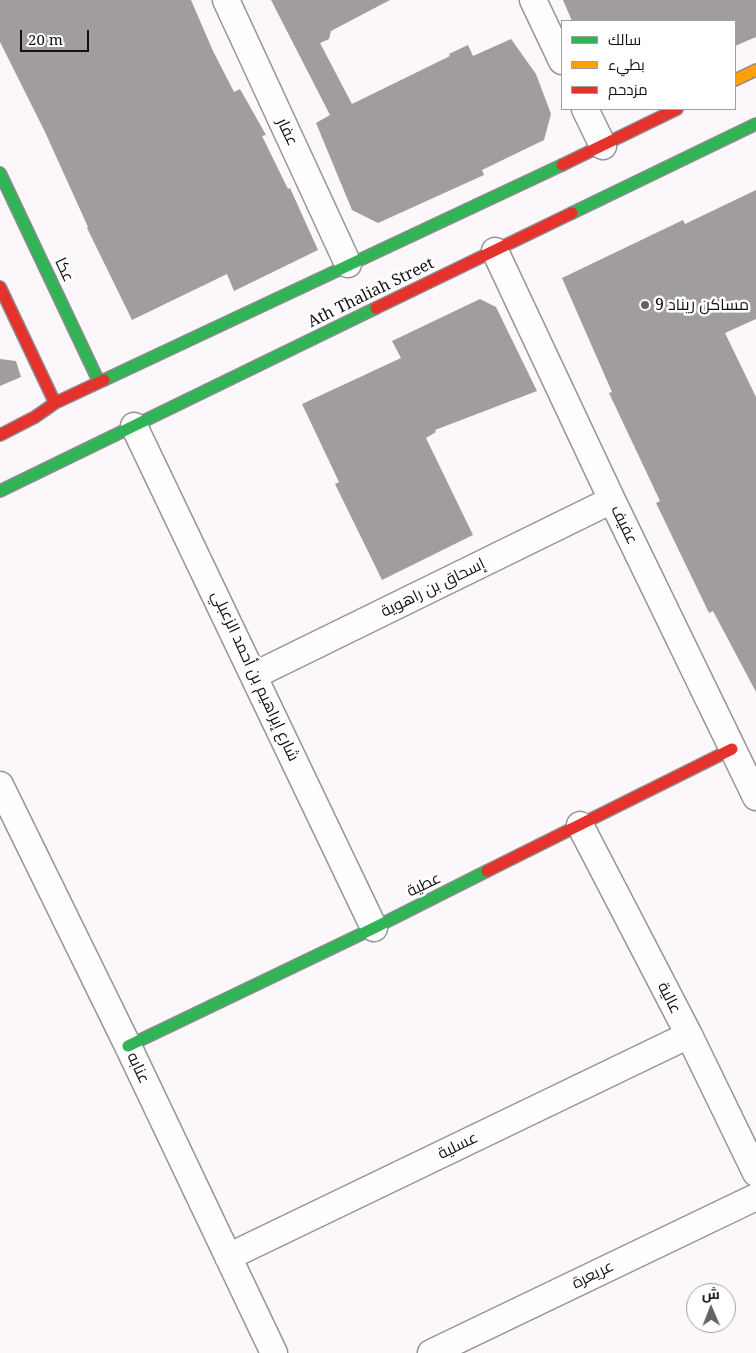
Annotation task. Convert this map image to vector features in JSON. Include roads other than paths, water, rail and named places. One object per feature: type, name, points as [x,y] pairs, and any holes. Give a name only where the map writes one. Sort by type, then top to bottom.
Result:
[{"type":"street","name":"عفار","points":[[226,0],[348,264]]},
{"type":"street","points":[[533,0],[561,59]]},
{"type":"street","points":[[736,80],[756,70]]},
{"type":"street","points":[[585,110],[603,146]]},
{"type":"street","points":[[0,435],[35,417],[55,403],[603,146],[675,110]]},
{"type":"street","name":"Ath Thaliah Street","points":[[0,491],[756,124]]},
{"type":"street","points":[[745,129],[756,135]]},
{"type":"street","name":"عكا","points":[[0,173],[99,382]]},
{"type":"street","name":"عفيف","points":[[495,251],[612,500],[756,797]]},
{"type":"street","points":[[0,287],[55,403]]},
{"type":"street","name":"شارع إبراهيم بن أحمد الزعبلي","points":[[134,426],[374,928]]},
{"type":"street","name":"إسحاق بن راهوية","points":[[254,675],[612,500]]},
{"type":"street","name":"عطية","points":[[128,1046],[374,928],[732,749]]},
{"type":"street","name":"عنابه","points":[[2,794],[128,1046],[274,1353]]},
{"type":"street","name":"عالية","points":[[580,825],[689,1036],[756,1173]]},
{"type":"street","name":"عسلية","points":[[228,1257],[689,1036]]},
{"type":"street","name":"عريعرة","points":[[431,1353],[756,1196]]},
{"type":"place","name":"مساكن ريناد 9","points":[[645,305]]}]
